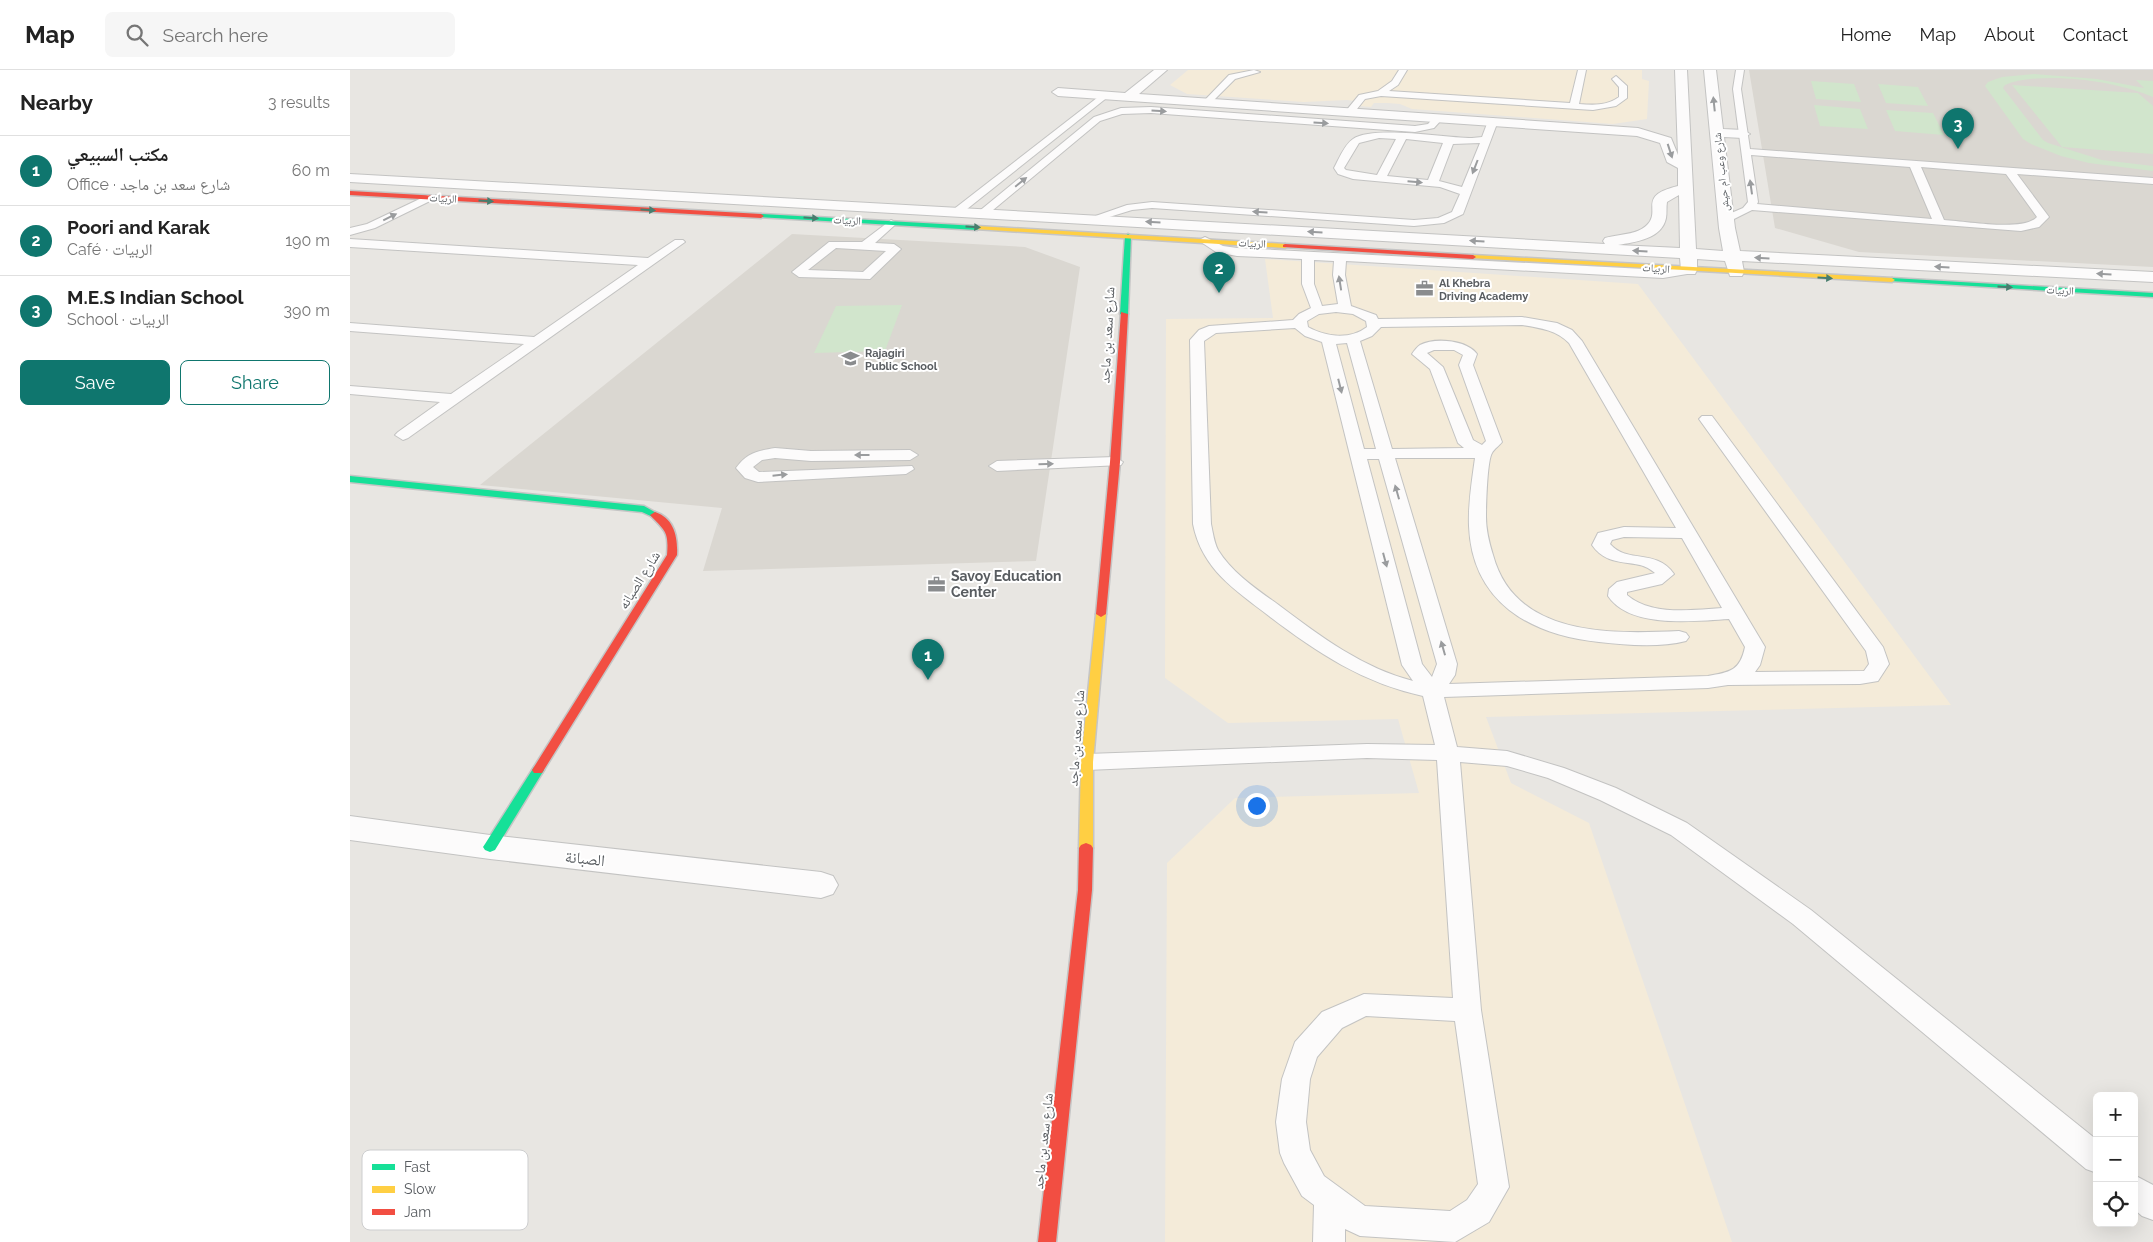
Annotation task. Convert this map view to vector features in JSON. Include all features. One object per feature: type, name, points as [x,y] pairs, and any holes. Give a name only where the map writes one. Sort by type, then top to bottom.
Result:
[{"type":"street","points":[[1128,97],[1161,70]]},
{"type":"street","points":[[1681,70],[1688,262]]},
{"type":"street","name":"شارع وعب ام حيش","points":[[1710,70],[1727,224],[1737,273]]},
{"type":"street","points":[[1668,77],[1681,86]]},
{"type":"street","points":[[1058,92],[1621,130],[1645,133],[1663,139],[1668,144],[1672,159],[1685,166]]},
{"type":"street","points":[[1670,110],[1682,103]]},
{"type":"street","points":[[1621,130],[1660,125]]},
{"type":"street","points":[[1717,133],[1743,134]]},
{"type":"street","name":"الربيات","points":[[350,178],[958,210],[983,213],[1568,246],[1688,262],[1737,273],[2153,295]]},
{"type":"street","points":[[1568,246],[1626,239],[1645,233],[1657,223],[1660,200],[1669,193],[1686,189]]},
{"type":"street","name":"الربيات","points":[[350,193],[1205,240],[1688,262],[1732,256],[2153,277]]},
{"type":"street","points":[[1727,224],[1744,235]]},
{"type":"street","name":"شارع سعد بن ماجد","points":[[1047,1242],[1085,890],[1087,762],[1115,456],[1128,236]]},
{"type":"street","points":[[1762,241],[1812,253],[1878,264]]},
{"type":"street","name":"شارع الصبانه","points":[[350,479],[644,509],[665,520],[675,536],[672,555],[490,847]]},
{"type":"street","name":"الصبانة","points":[[350,828],[490,847],[821,885]]},
{"type":"lane","points":[[1382,93],[1395,83],[1403,70]]},
{"type":"lane","points":[[1574,106],[1582,70]]},
{"type":"lane","points":[[1727,224],[1751,207],[1753,202],[1737,89],[1740,70]]},
{"type":"lane","points":[[1207,102],[1229,79],[1256,72]]},
{"type":"lane","points":[[1350,112],[1362,97],[1382,93],[1574,106],[1603,106],[1621,101],[1623,98],[1623,86],[1616,79]]},
{"type":"lane","points":[[1381,114],[1389,101],[1388,97],[1382,93]]},
{"type":"lane","points":[[958,210],[1106,96]]},
{"type":"lane","points":[[983,213],[1097,119],[1113,113],[1151,110],[1415,129],[1431,126],[1438,118]]},
{"type":"lane","points":[[1093,219],[1131,207],[1152,205],[1423,223],[1440,221],[1457,214],[1493,121]]},
{"type":"lane","points":[[1465,192],[1448,186],[1347,175],[1339,168],[1356,141],[1360,139],[1380,136],[1449,141],[1485,139]]},
{"type":"lane","points":[[1380,179],[1402,137]]},
{"type":"lane","points":[[1432,184],[1449,141]]},
{"type":"lane","points":[[1746,152],[2153,181]]},
{"type":"lane","points":[[1914,164],[1940,223]]},
{"type":"lane","points":[[1751,207],[2008,228],[2030,226],[2042,221],[2041,213],[2010,171]]},
{"type":"lane","points":[[384,204],[401,196]]},
{"type":"lane","points":[[350,232],[371,226],[428,198]]},
{"type":"lane","points":[[865,246],[896,249],[866,276],[798,272],[830,245],[865,246],[890,223]]},
{"type":"lane","points":[[1205,240],[1213,246],[1228,251],[1663,274],[1688,262]]},
{"type":"lane","points":[[403,435],[679,242]]},
{"type":"lane","points":[[350,243],[650,262]]},
{"type":"lane","points":[[1308,256],[1306,277],[1312,300],[1318,310]]},
{"type":"lane","points":[[1340,258],[1339,275],[1345,309]]},
{"type":"lane","points":[[1299,324],[1304,316],[1318,310],[1345,309],[1365,314],[1374,323],[1522,320],[1552,326],[1567,333],[1575,341],[1755,647],[1754,662],[1746,672],[1730,679]]},
{"type":"lane","points":[[1374,323],[1369,332],[1352,338],[1328,338],[1308,333],[1299,324],[1214,329],[1197,340],[1202,524],[1209,550],[1231,578],[1320,645],[1382,679],[1406,687],[1432,691],[1730,679],[1860,678],[1871,676],[1879,664],[1876,651],[1707,419]]},
{"type":"lane","points":[[350,327],[537,341]]},
{"type":"lane","points":[[1328,338],[1412,665],[1432,691],[1448,753],[1467,1010],[1494,1186],[1478,1211],[1454,1227],[1430,1234],[1360,1221],[1313,1186],[1296,1153],[1291,1122],[1296,1079],[1304,1051],[1332,1020],[1364,1005],[1467,1010]]},
{"type":"lane","points":[[1352,338],[1448,664],[1445,676],[1432,691]]},
{"type":"lane","points":[[1483,454],[1466,443],[1436,366],[1419,354],[1424,348],[1456,347],[1468,350],[1470,354],[1465,362],[1494,442],[1483,454],[1478,532],[1488,570],[1515,608],[1536,622],[1574,634],[1629,640],[1679,637]]},
{"type":"lane","points":[[350,390],[454,399]]},
{"type":"lane","points":[[775,453],[908,462],[758,477],[751,475],[744,468],[750,460],[757,456],[775,453]]},
{"type":"lane","points":[[1358,454],[1483,454]]},
{"type":"lane","points":[[998,460],[1115,456]]},
{"type":"lane","points":[[1688,533],[1624,532],[1604,537],[1601,545],[1609,553],[1621,559],[1656,564],[1666,574],[1659,580],[1623,586],[1618,589],[1617,596],[1627,605],[1646,612],[1675,614],[1735,613]]},
{"type":"lane","points":[[1087,762],[1367,751],[1448,753],[1507,759],[1556,773],[1608,794],[1679,829],[1802,917],[2093,1155]]},
{"type":"lane","points":[[2138,1192],[2153,1204]]},
{"type":"lane","points":[[1330,1200],[1330,1242]]},
{"type":"shaded area","points":[[1188,70],[1642,70],[1642,79],[1649,81],[1647,119],[1613,124],[1412,109],[1400,104],[1387,103],[1374,103],[1371,107],[1360,106],[1363,102],[1347,100],[1304,102],[1187,94],[1170,85]]},
{"type":"shaded area","points":[[1749,70],[2153,70],[2153,267],[1859,252],[1775,228]]},
{"type":"shaded area","name":"Rajagiri Public School","points":[[792,234],[1025,247],[1080,267],[1036,561],[703,571],[722,508],[480,485]]},
{"type":"shaded area","name":"Al Khebra Driving Academy","points":[[1265,259],[1638,284],[1951,705],[1486,717],[1511,783],[1589,823],[1732,1242],[1165,1242],[1167,863],[1235,798],[1419,793],[1398,719],[1228,723],[1165,678],[1166,319],[1273,318]]},
{"type":"green space","points":[[2034,74],[2097,79],[2144,88],[2136,80],[2153,81],[2153,97],[2120,86],[2079,79],[2038,78],[2005,85],[2003,88],[2043,140],[2048,143],[2102,160],[2153,166],[2153,171],[2089,163],[2061,156],[2023,139],[1985,86],[1988,82],[2002,77]]},
{"type":"green space","points":[[1811,81],[1854,84],[1861,102],[1816,99]]},
{"type":"green space","points":[[1878,84],[1918,87],[1928,106],[1886,103]]},
{"type":"green space","points":[[2012,85],[2138,93],[2153,106],[2153,154],[2062,147]]},
{"type":"green space","points":[[1814,105],[1860,109],[1868,129],[1820,126]]},
{"type":"green space","points":[[1886,110],[1933,113],[1944,135],[1895,131]]},
{"type":"green space","points":[[902,305],[885,351],[814,353],[836,306]]},
{"type":"traffic: fast","points":[[761,216],[977,228]]},
{"type":"traffic: fast","points":[[1124,314],[1128,236]]},
{"type":"traffic: fast","points":[[1892,280],[2153,295]]},
{"type":"traffic: fast","points":[[350,479],[644,509],[655,515]]},
{"type":"traffic: fast","points":[[490,847],[538,770]]},
{"type":"traffic: slow","points":[[977,228],[1285,246]]},
{"type":"traffic: slow","points":[[1473,257],[1892,280]]},
{"type":"traffic: slow","points":[[1086,848],[1087,762],[1101,614]]},
{"type":"traffic: jam","points":[[350,193],[761,216]]},
{"type":"traffic: jam","points":[[1285,246],[1473,257]]},
{"type":"traffic: jam","points":[[1101,614],[1115,462],[1124,314]]},
{"type":"traffic: jam","points":[[538,770],[672,555],[673,543],[671,532],[665,523],[655,515]]},
{"type":"traffic: jam","points":[[1047,1242],[1085,890],[1086,848]]},
{"type":"place","name":"M.E.S Indian School","points":[[1958,149]]},
{"type":"place","name":"Al Khebra Driving Academy","points":[[1425,289]]},
{"type":"place","name":"Poori and Karak","points":[[1219,293]]},
{"type":"place","name":"Rajagiri Public School","points":[[851,359]]},
{"type":"place","name":"Savoy Education Center","points":[[937,584]]},
{"type":"place","name":"مكتب السبيعي","points":[[928,680]]}]
